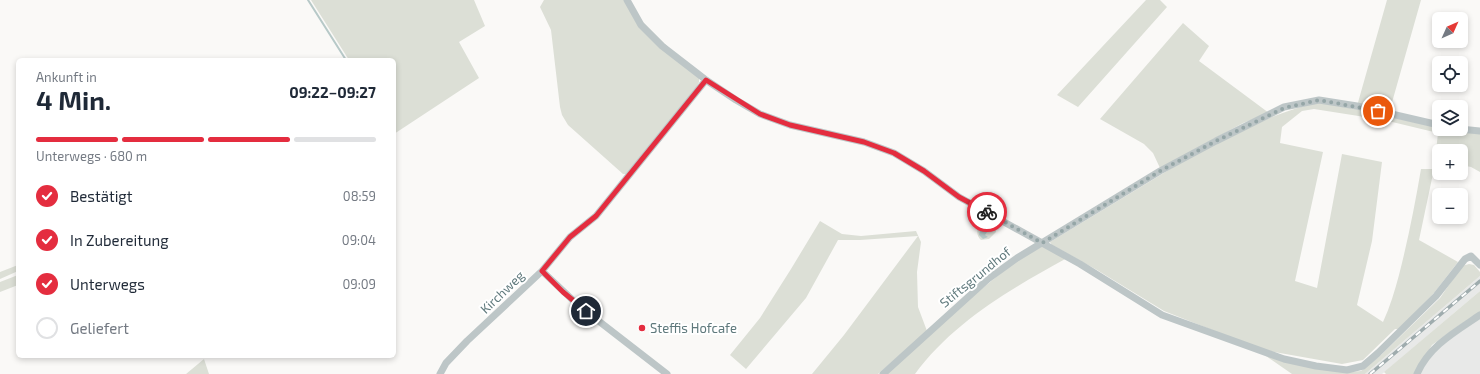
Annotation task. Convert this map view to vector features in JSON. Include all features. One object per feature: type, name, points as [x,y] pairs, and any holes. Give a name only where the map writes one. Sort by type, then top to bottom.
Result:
[{"type":"street","name":"Stiftsgrundhof","points":[[627,0],[636,17],[648,33],[706,80],[760,114],[790,125],[864,142],[894,153],[924,171],[959,197],[1042,243]]},
{"type":"street","name":"Kirchweg","points":[[440,374],[446,363],[467,341],[542,271],[570,237],[596,216],[706,80]]},
{"type":"street","points":[[1432,124],[1382,112],[1319,100],[1284,108],[1216,141],[1160,171],[1042,243],[1080,264],[1162,315],[1284,360],[1347,370],[1363,366],[1378,353],[1436,296],[1465,259],[1471,256],[1479,265]]},
{"type":"street","points":[[1468,130],[1480,131]]},
{"type":"street","name":"Stiftsgrundhof","points":[[883,374],[988,279],[1017,258],[1042,243]]},
{"type":"street","points":[[542,271],[578,305],[667,374]]},
{"type":"street","points":[[1417,374],[1421,365],[1435,346],[1480,315]]},
{"type":"shaded area","points":[[311,0],[474,0],[485,26],[459,42],[479,78],[396,133],[396,58],[348,58]]},
{"type":"shaded area","points":[[544,0],[626,0],[629,8],[699,78],[696,88],[626,174],[623,174],[568,125],[562,115],[551,30],[540,7]]},
{"type":"shaded area","points":[[1146,0],[1160,0],[1167,7],[1078,107],[1057,95]]},
{"type":"shaded area","points":[[1387,0],[1421,0],[1389,113],[1357,106]]},
{"type":"shaded area","points":[[1183,23],[1209,46],[1199,61],[1269,113],[1243,123],[1160,168],[1153,153],[1144,144],[1100,119]]},
{"type":"shaded area","points":[[1319,102],[1432,126],[1432,132],[1384,120],[1314,109],[1302,111],[1282,127],[1280,143],[1323,152],[1295,281],[1317,288],[1342,154],[1382,162],[1372,241],[1357,305],[1383,322],[1392,298],[1402,262],[1421,169],[1432,169],[1432,178],[1419,240],[1458,262],[1434,293],[1399,329],[1395,329],[1363,360],[1342,364],[1263,350],[1164,311],[1097,270],[1052,245],[1050,242],[1210,146],[1252,125],[1296,108]]},
{"type":"shaded area","points":[[1468,132],[1480,133],[1480,172],[1468,166],[1468,144],[1437,144],[1438,136],[1468,136]]},
{"type":"shaded area","points":[[992,218],[997,221],[995,225],[996,232],[989,239],[981,240],[977,233],[979,226],[984,221]]},
{"type":"shaded area","points":[[820,221],[842,234],[861,236],[916,231],[921,242],[917,272],[918,307],[927,331],[878,374],[812,374],[844,335],[918,236],[838,240],[806,298],[746,369],[730,355],[760,318]]},
{"type":"shaded area","points":[[986,222],[988,222],[991,226],[985,235],[988,237],[983,239],[979,235],[981,228]]},
{"type":"shaded area","points":[[1043,246],[1067,258],[1025,281],[965,322],[930,355],[915,374],[886,374],[951,314],[1017,260]]},
{"type":"shaded area","points":[[1469,264],[1474,265],[1480,272],[1480,276],[1365,374],[1292,374],[1266,356],[1350,372],[1361,371],[1381,355],[1440,298],[1462,266]]},
{"type":"shaded area","points":[[16,266],[16,272],[0,279],[0,272]]},
{"type":"shaded area","points":[[16,276],[16,286],[0,292],[0,282]]},
{"type":"shaded area","points":[[1480,276],[1480,291],[1382,374],[1365,374]]},
{"type":"shaded area","points":[[1480,291],[1480,312],[1432,345],[1414,374],[1386,374],[1384,372]]},
{"type":"shaded area","points":[[1480,318],[1480,374],[1420,374],[1426,362],[1439,347]]},
{"type":"shaded area","points":[[204,359],[209,374],[186,374]]},
{"type":"waterway","points":[[308,0],[345,58]]},
{"type":"railway","points":[[1370,374],[1480,281]]},
{"type":"way so far","points":[[987,212],[1042,243],[1064,228],[1160,171],[1216,141],[1284,108],[1319,100],[1378,111]]},
{"type":"place","name":"Steffis Hofcafe","points":[[642,328]]},
{"type":"route","points":[[586,311],[563,292],[542,271],[570,237],[596,216],[706,80],[760,114],[790,125],[864,142],[894,153],[924,171],[959,197],[987,212]]}]
